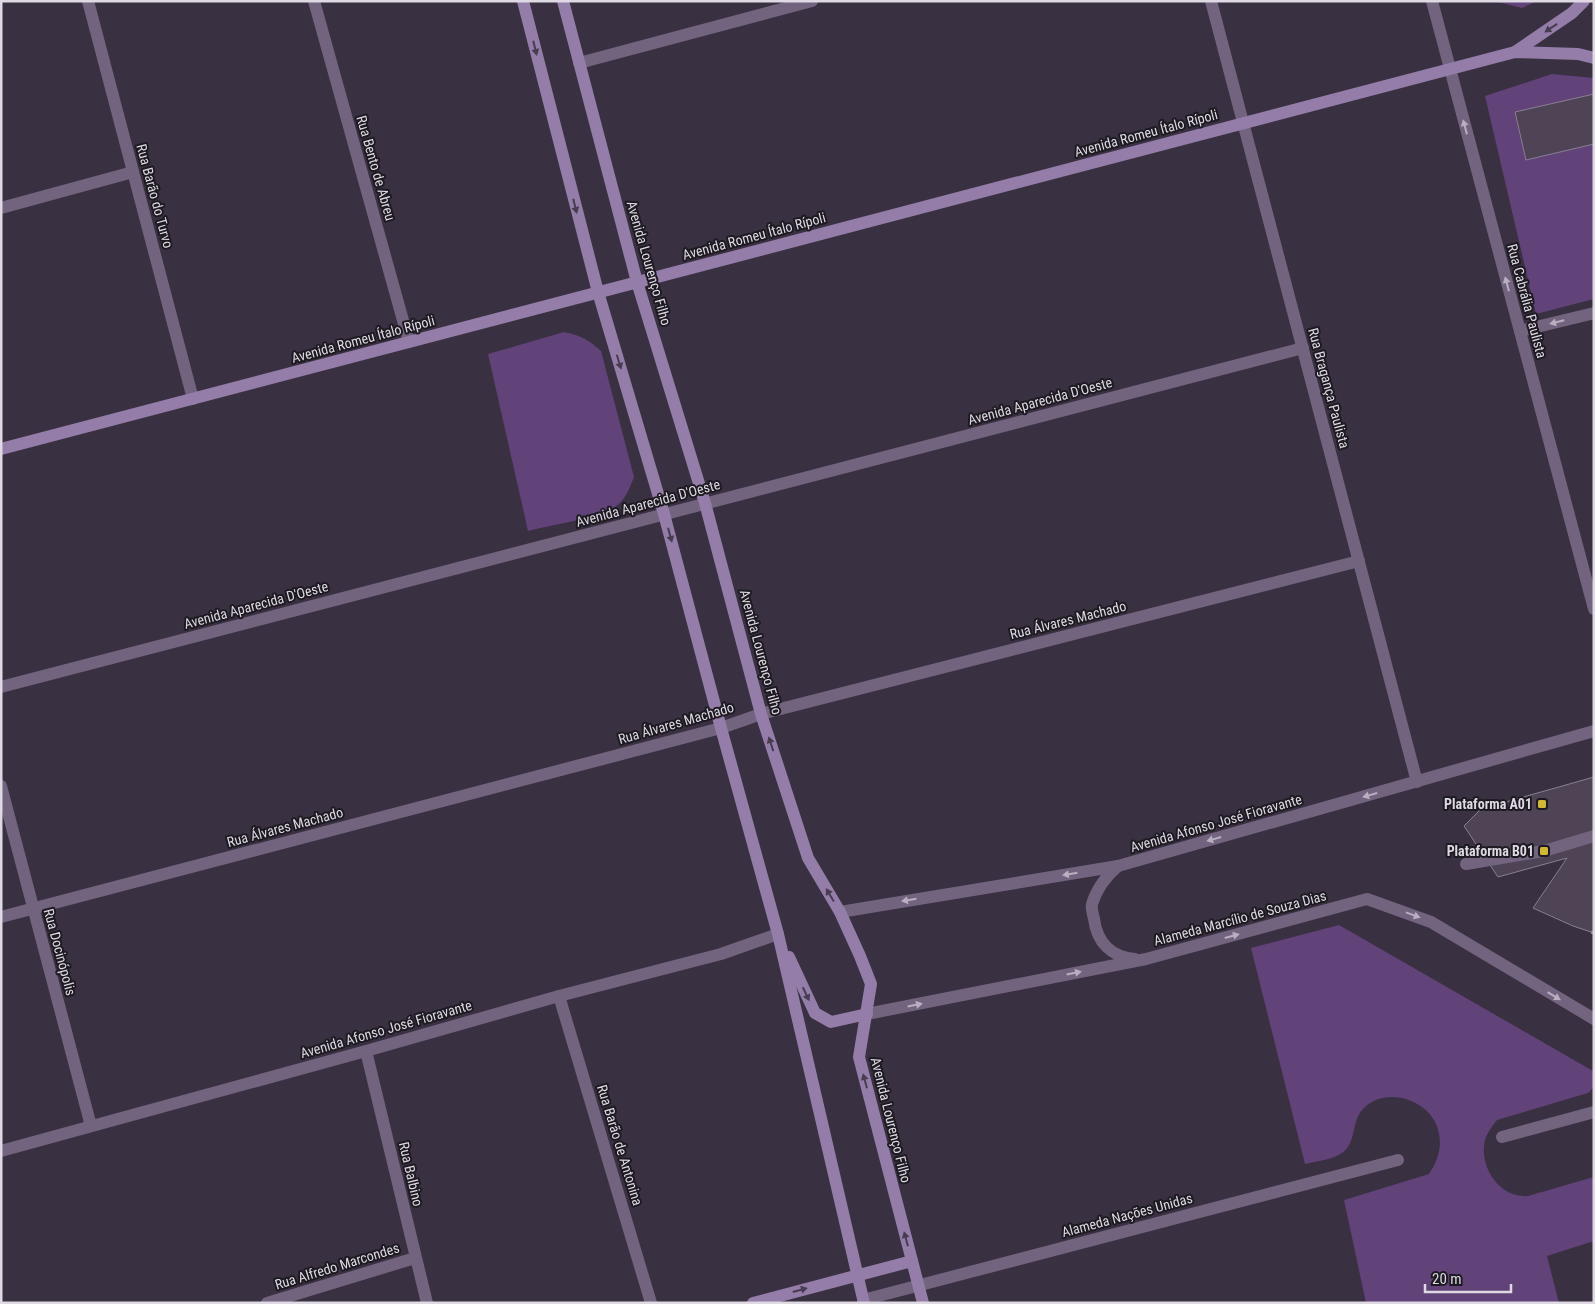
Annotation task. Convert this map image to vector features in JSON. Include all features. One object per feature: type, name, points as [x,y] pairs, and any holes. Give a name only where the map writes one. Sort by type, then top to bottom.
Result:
[{"type":"street","name":"Rua Barão do Turvo","points":[[88,1],[193,398]]},
{"type":"street","name":"Rua Bento de Abreu","points":[[314,1],[409,342]]},
{"type":"street","points":[[523,1],[598,292],[664,514],[778,934],[856,1275],[864,1302]]},
{"type":"street","name":"Avenida Lourenço Filho","points":[[563,1],[637,282],[705,503],[761,714],[808,858],[840,912],[871,984],[859,1058],[923,1303]]},
{"type":"street","points":[[580,63],[812,1]]},
{"type":"street","name":"Rua Bragança Paulista","points":[[1211,1],[1417,782]]},
{"type":"street","name":"Rua Cabrália Paulista","points":[[1432,1],[1594,609]]},
{"type":"street","name":"Avenida Romeu Ítalo Rípoli","points":[[1515,52],[1572,13],[1584,1]]},
{"type":"street","name":"Avenida Romeu Ítalo Rípoli","points":[[1,449],[1515,52],[1578,54],[1594,58]]},
{"type":"street","points":[[1,208],[133,172]]},
{"type":"street","points":[[1520,331],[1594,313]]},
{"type":"street","name":"Avenida Aparecida D'Oeste","points":[[1,687],[1302,348]]},
{"type":"street","name":"Rua Álvares Machado","points":[[1,917],[721,728],[761,714],[1359,561]]},
{"type":"street","name":"Avenida Afonso José Fioravante","points":[[840,912],[1118,866],[1594,731]]},
{"type":"street","name":"Rua Docinópolis","points":[[1,786],[91,1126]]},
{"type":"street","points":[[1466,864],[1544,851],[1594,836]]},
{"type":"street","points":[[1118,866],[1098,888],[1092,906],[1094,924],[1101,942],[1115,954],[1129,958],[1146,959]]},
{"type":"street","name":"Alameda Marcílio de Souza Dias","points":[[867,1014],[1146,959],[1367,899],[1431,922],[1594,1019]]},
{"type":"street","points":[[778,934],[815,1013],[831,1022],[867,1014]]},
{"type":"street","name":"Avenida Afonso José Fioravante","points":[[1,1151],[559,996],[721,954],[778,934]]},
{"type":"street","name":"Rua Barão de Antonina","points":[[559,996],[651,1303]]},
{"type":"street","name":"Rua Balbino","points":[[366,1051],[427,1303]]},
{"type":"street","points":[[1502,1137],[1594,1112]]},
{"type":"street","name":"Alameda Nações Unidas","points":[[864,1302],[918,1285],[1398,1160]]},
{"type":"street","name":"Rua Alfredo Marcondes","points":[[267,1303],[415,1258]]},
{"type":"street","points":[[753,1303],[912,1261]]},
{"type":"shaded area","points":[[1494,1],[1537,1],[1522,8]]},
{"type":"shaded area","points":[[1552,74],[1594,78],[1594,299],[1536,314],[1485,96]]},
{"type":"shaded area","points":[[564,332],[584,338],[601,351],[634,477],[624,498],[611,509],[589,517],[528,531],[488,354]]},
{"type":"shaded area","points":[[1339,925],[1593,1071],[1594,1087],[1588,1093],[1497,1120],[1488,1132],[1484,1143],[1484,1155],[1489,1172],[1500,1186],[1514,1195],[1530,1195],[1594,1177],[1594,1241],[1547,1256],[1559,1303],[1366,1303],[1344,1200],[1429,1174],[1439,1150],[1439,1134],[1435,1122],[1419,1105],[1396,1097],[1384,1098],[1373,1102],[1359,1114],[1347,1149],[1329,1159],[1305,1164],[1251,948]]},
{"type":"building","points":[[1594,94],[1594,144],[1526,160],[1515,112]]},
{"type":"building","points":[[1594,777],[1594,931],[1591,932],[1533,908],[1567,858],[1498,877],[1464,826],[1481,809]]},
{"type":"place","name":"Plataforma A01","points":[[1542,804]]},
{"type":"place","name":"Plataforma B01","points":[[1544,851]]}]
